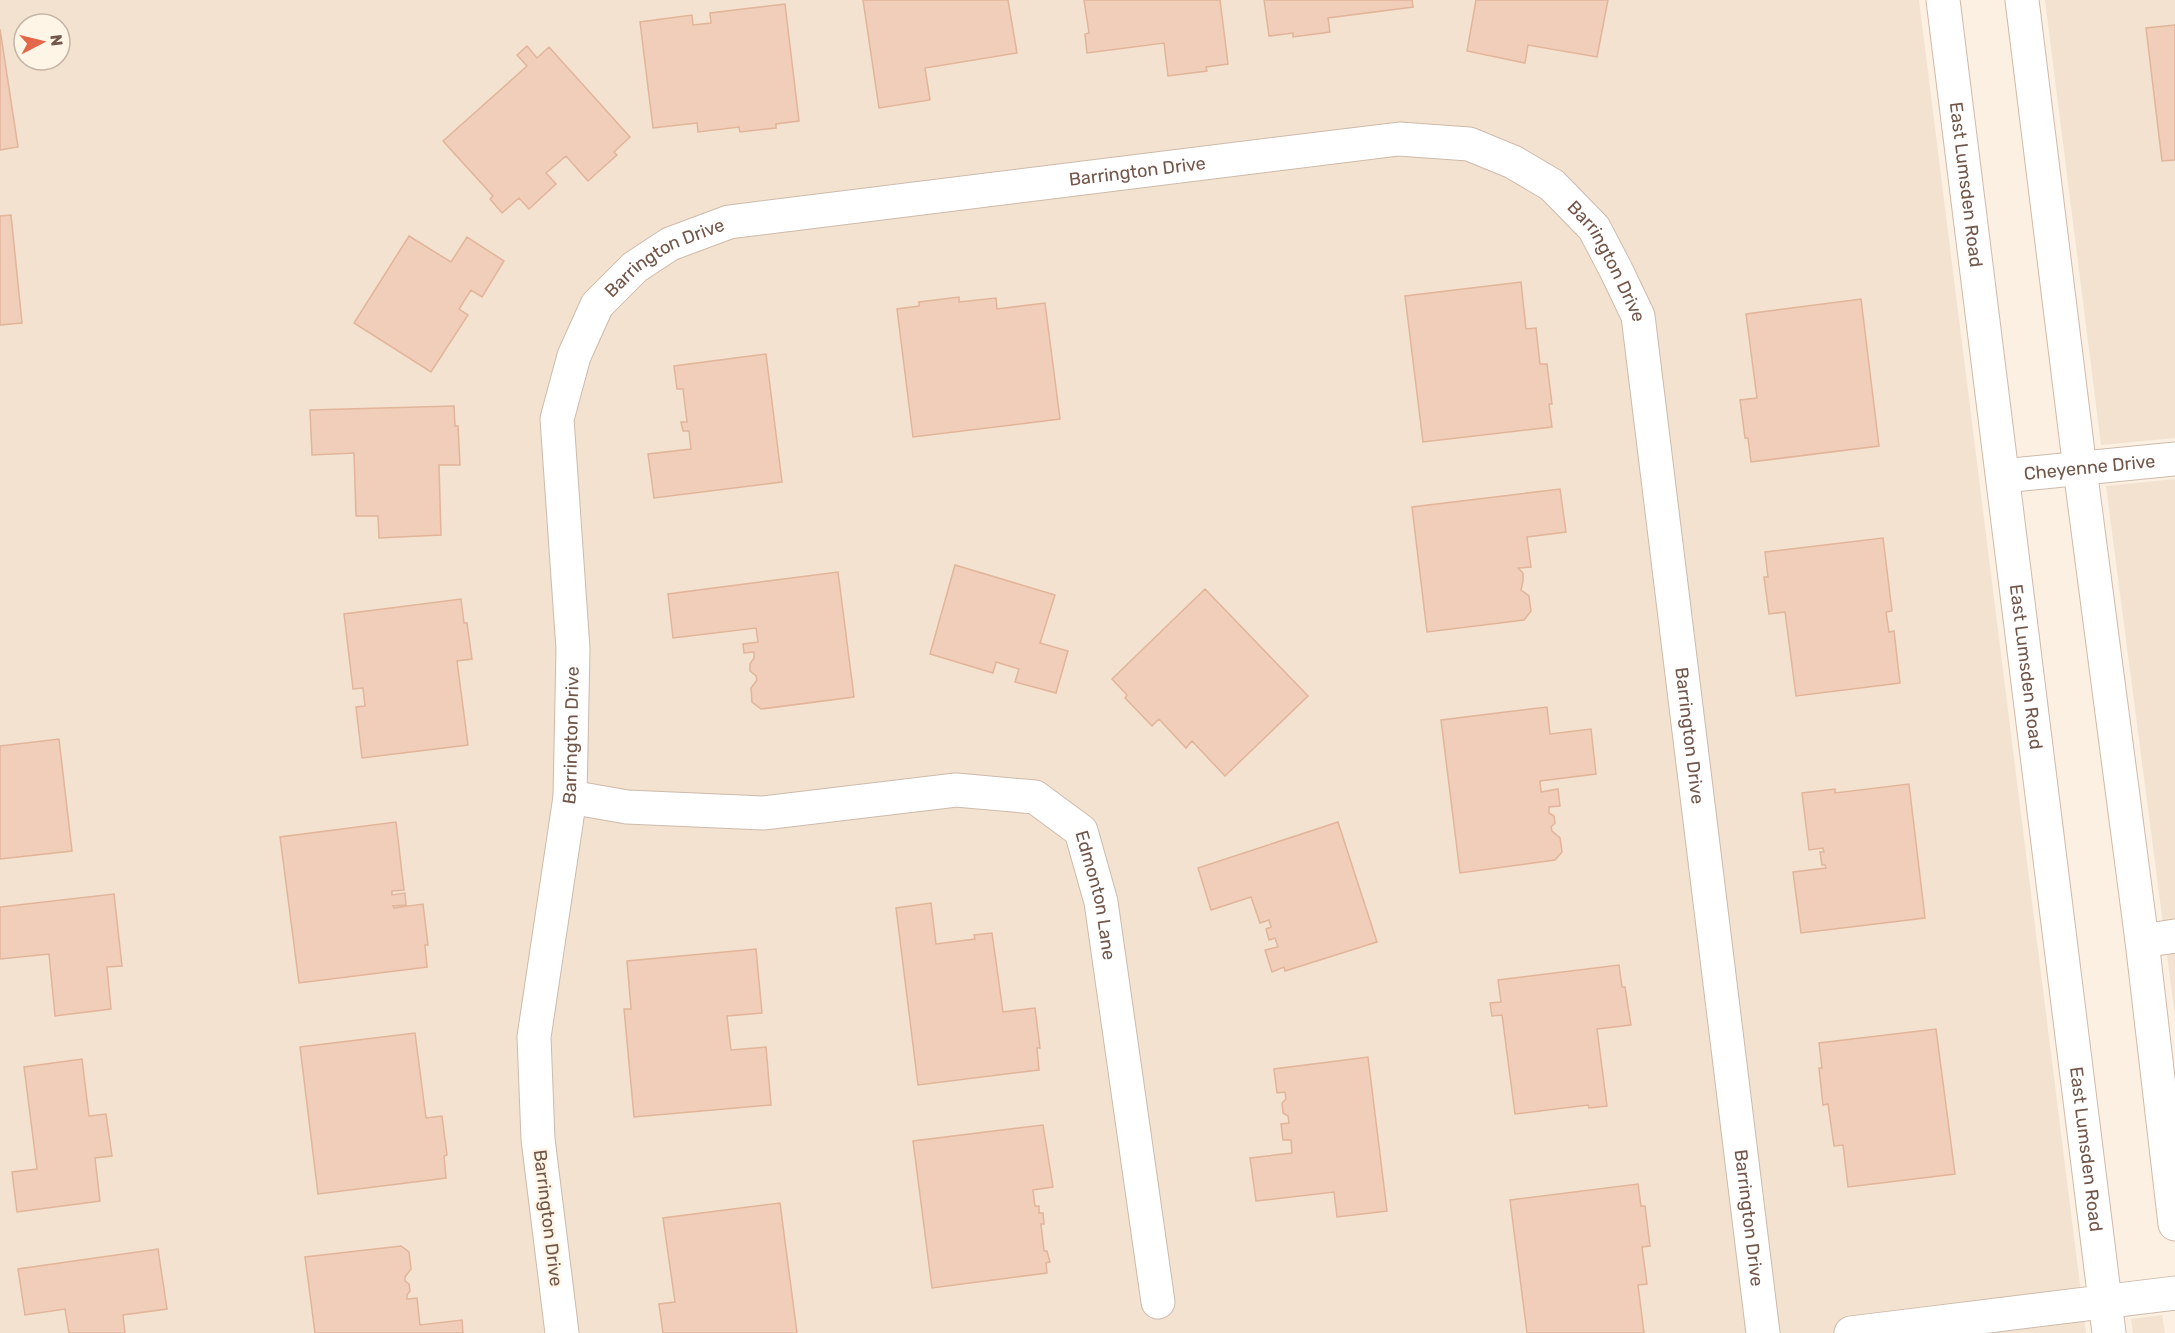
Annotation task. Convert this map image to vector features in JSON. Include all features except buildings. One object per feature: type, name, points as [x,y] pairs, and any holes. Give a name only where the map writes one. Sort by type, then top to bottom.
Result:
[{"type":"street","name":"East Lumsden Road","points":[[1943,0],[2109,1333]]},
{"type":"street","points":[[2022,0],[2079,469],[2142,941],[2175,1224]]},
{"type":"street","name":"Barrington Drive","points":[[562,1333],[538,1139],[534,1037],[570,797],[573,649],[557,419],[574,356],[597,305],[635,267],[670,244],[729,222],[1399,139],[1468,144],[1513,162],[1552,185],[1594,228],[1638,316],[1763,1333]]},
{"type":"street","name":"Cheyenne Drive","points":[[2003,476],[2175,459]]},
{"type":"street","name":"Edmonton Lane","points":[[570,797],[627,807],[763,813],[956,790],[1035,797],[1081,831],[1101,902],[1158,1302]]},
{"type":"street","points":[[2142,941],[2175,936]]},
{"type":"street","points":[[1851,1333],[2175,1293]]},
{"type":"shaded area","points":[[0,0],[1919,0],[2086,1333],[0,1333]]},
{"type":"shaded area","points":[[2045,0],[2175,0],[2175,438],[2101,445]]},
{"type":"shaded area","points":[[2175,479],[2175,1016],[2106,486]]},
{"type":"shaded area","points":[[2162,1315],[2165,1333],[2133,1333],[2131,1319]]}]
